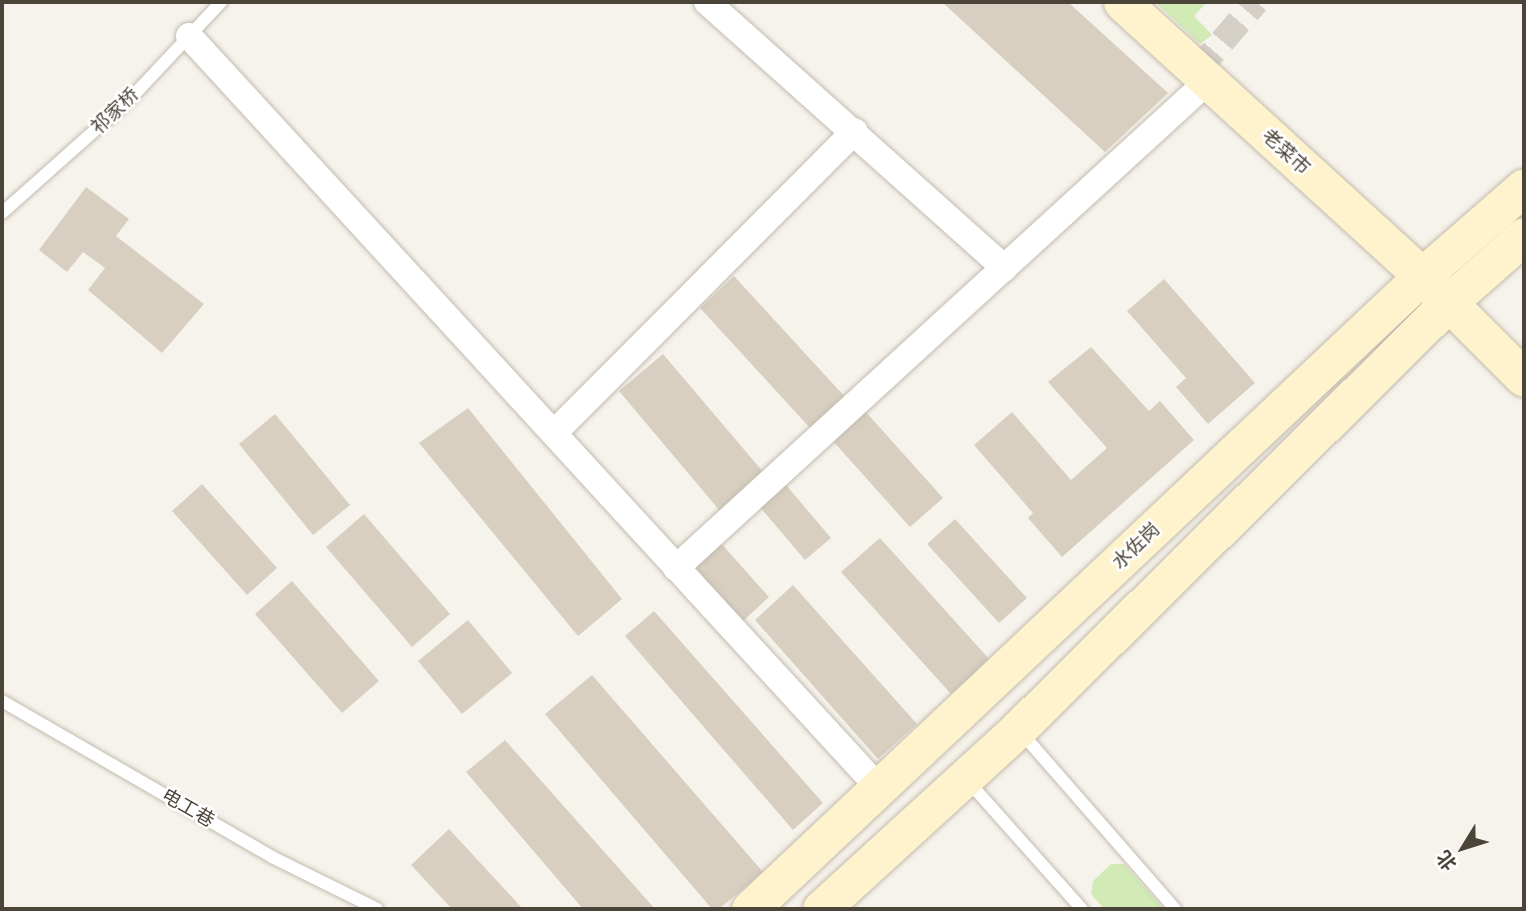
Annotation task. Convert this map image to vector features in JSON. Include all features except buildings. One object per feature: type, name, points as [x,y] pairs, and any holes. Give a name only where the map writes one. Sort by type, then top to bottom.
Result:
[{"type":"street","points":[[707,2],[855,131],[1004,268]]},
{"type":"street","name":"老菜市","points":[[1122,2],[1422,276],[1524,378]]},
{"type":"street","points":[[190,36],[879,788]]},
{"type":"street","points":[[676,568],[1208,81]]},
{"type":"street","points":[[554,433],[855,131]]},
{"type":"street","name":"水佐岗","points":[[750,909],[1422,276],[1524,187]]},
{"type":"street","points":[[821,909],[1018,729],[1448,303],[1524,236]]},
{"type":"lane","name":"祁家桥","points":[[2,213],[131,98],[221,2]]},
{"type":"lane","name":"电工巷","points":[[2,701],[272,857],[377,909]]},
{"type":"lane","points":[[1018,729],[1175,909]]},
{"type":"lane","points":[[964,778],[1082,909]]},
{"type":"green space","points":[[1155,2],[1207,2],[1194,16],[1212,35],[1200,44]]},
{"type":"green space","points":[[1111,864],[1124,864],[1164,909],[1104,909],[1091,894],[1093,881]]},
{"type":"tunnel","points":[[1197,71],[1256,2]]}]
